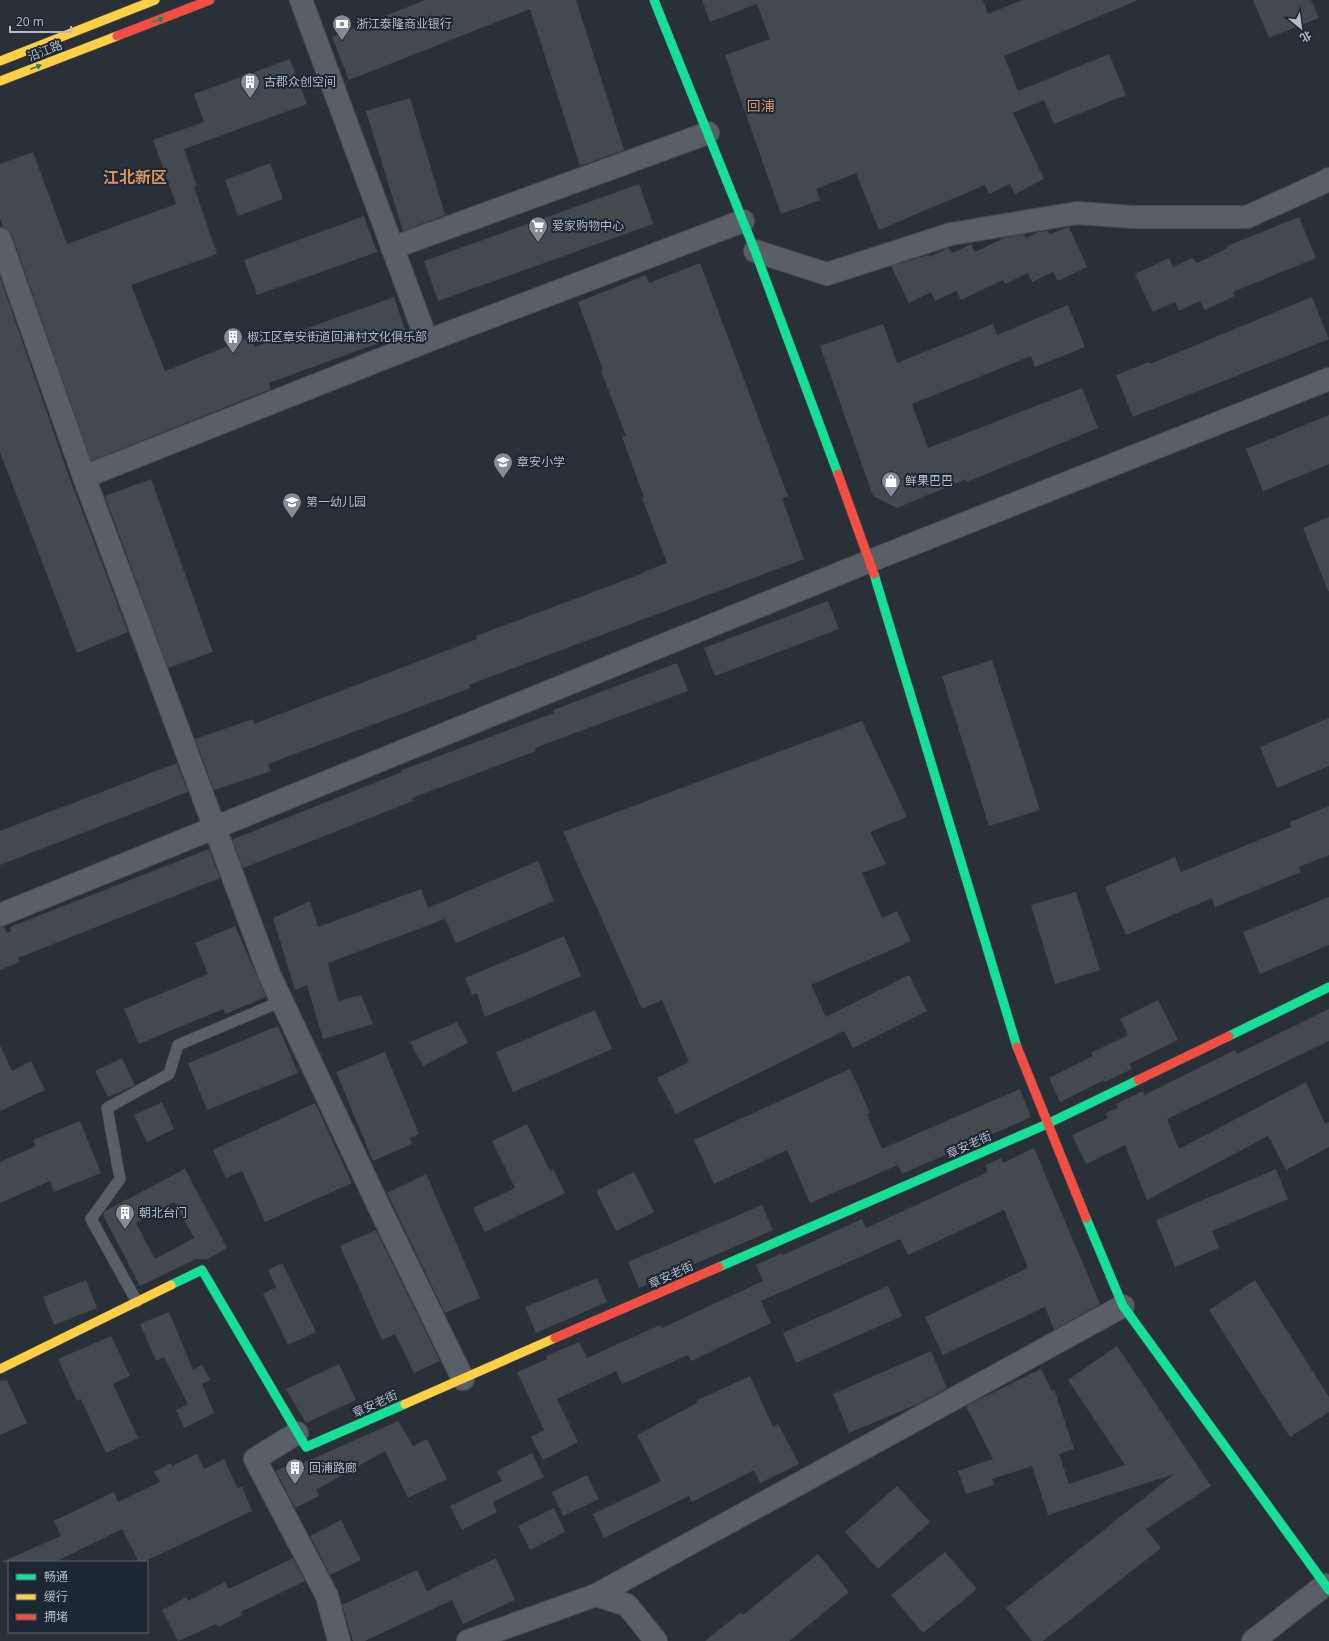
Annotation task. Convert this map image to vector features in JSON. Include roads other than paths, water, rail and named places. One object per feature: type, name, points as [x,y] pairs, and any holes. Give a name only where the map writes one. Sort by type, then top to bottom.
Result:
[{"type":"street","name":"沿江路","points":[[0,61],[156,0]]},
{"type":"street","name":"沿江路","points":[[0,81],[210,0]]},
{"type":"street","points":[[301,0],[427,341]]},
{"type":"street","points":[[654,0],[755,252],[870,561],[1022,1059],[1047,1124],[1123,1306],[1327,1587],[1253,1641]]},
{"type":"street","points":[[392,248],[708,133]]},
{"type":"street","points":[[755,252],[827,274],[951,234],[1077,213],[1133,217],[1247,217],[1322,184],[1329,178]]},
{"type":"street","points":[[84,477],[427,341],[743,222]]},
{"type":"street","points":[[0,239],[84,477],[213,827],[270,976],[463,1379]]},
{"type":"street","points":[[0,915],[213,827],[870,561],[1329,379]]},
{"type":"street","name":"章安老街","points":[[302,1440],[463,1379],[1047,1124],[1329,987]]},
{"type":"street","points":[[0,1368],[202,1270],[302,1440],[255,1459],[328,1596],[339,1641]]},
{"type":"street","points":[[468,1641],[596,1595],[1123,1306]]},
{"type":"street","points":[[596,1595],[627,1605],[656,1641]]},
{"type":"lane","points":[[137,1302],[91,1219],[120,1179],[107,1108],[169,1074],[178,1045],[282,1001]]},
{"type":"place","name":"浙江泰隆商业银行","points":[[342,41]]},
{"type":"place","name":"古郡众创空间","points":[[250,99]]},
{"type":"place","name":"爱家购物中心","points":[[538,243]]},
{"type":"place","name":"椒江区章安街道回浦村文化俱乐部","points":[[233,354]]},
{"type":"place","name":"章安小学","points":[[503,479]]},
{"type":"place","name":"鲜果巴巴","points":[[891,498]]},
{"type":"place","name":"第一幼儿园","points":[[292,519]]},
{"type":"place","name":"朝北台门","points":[[125,1230]]},
{"type":"place","name":"回浦路廊","points":[[295,1485]]},
{"type":"district","name":"回浦","points":[[761,106]]},
{"type":"district","name":"江北新区","points":[[135,177]]}]
